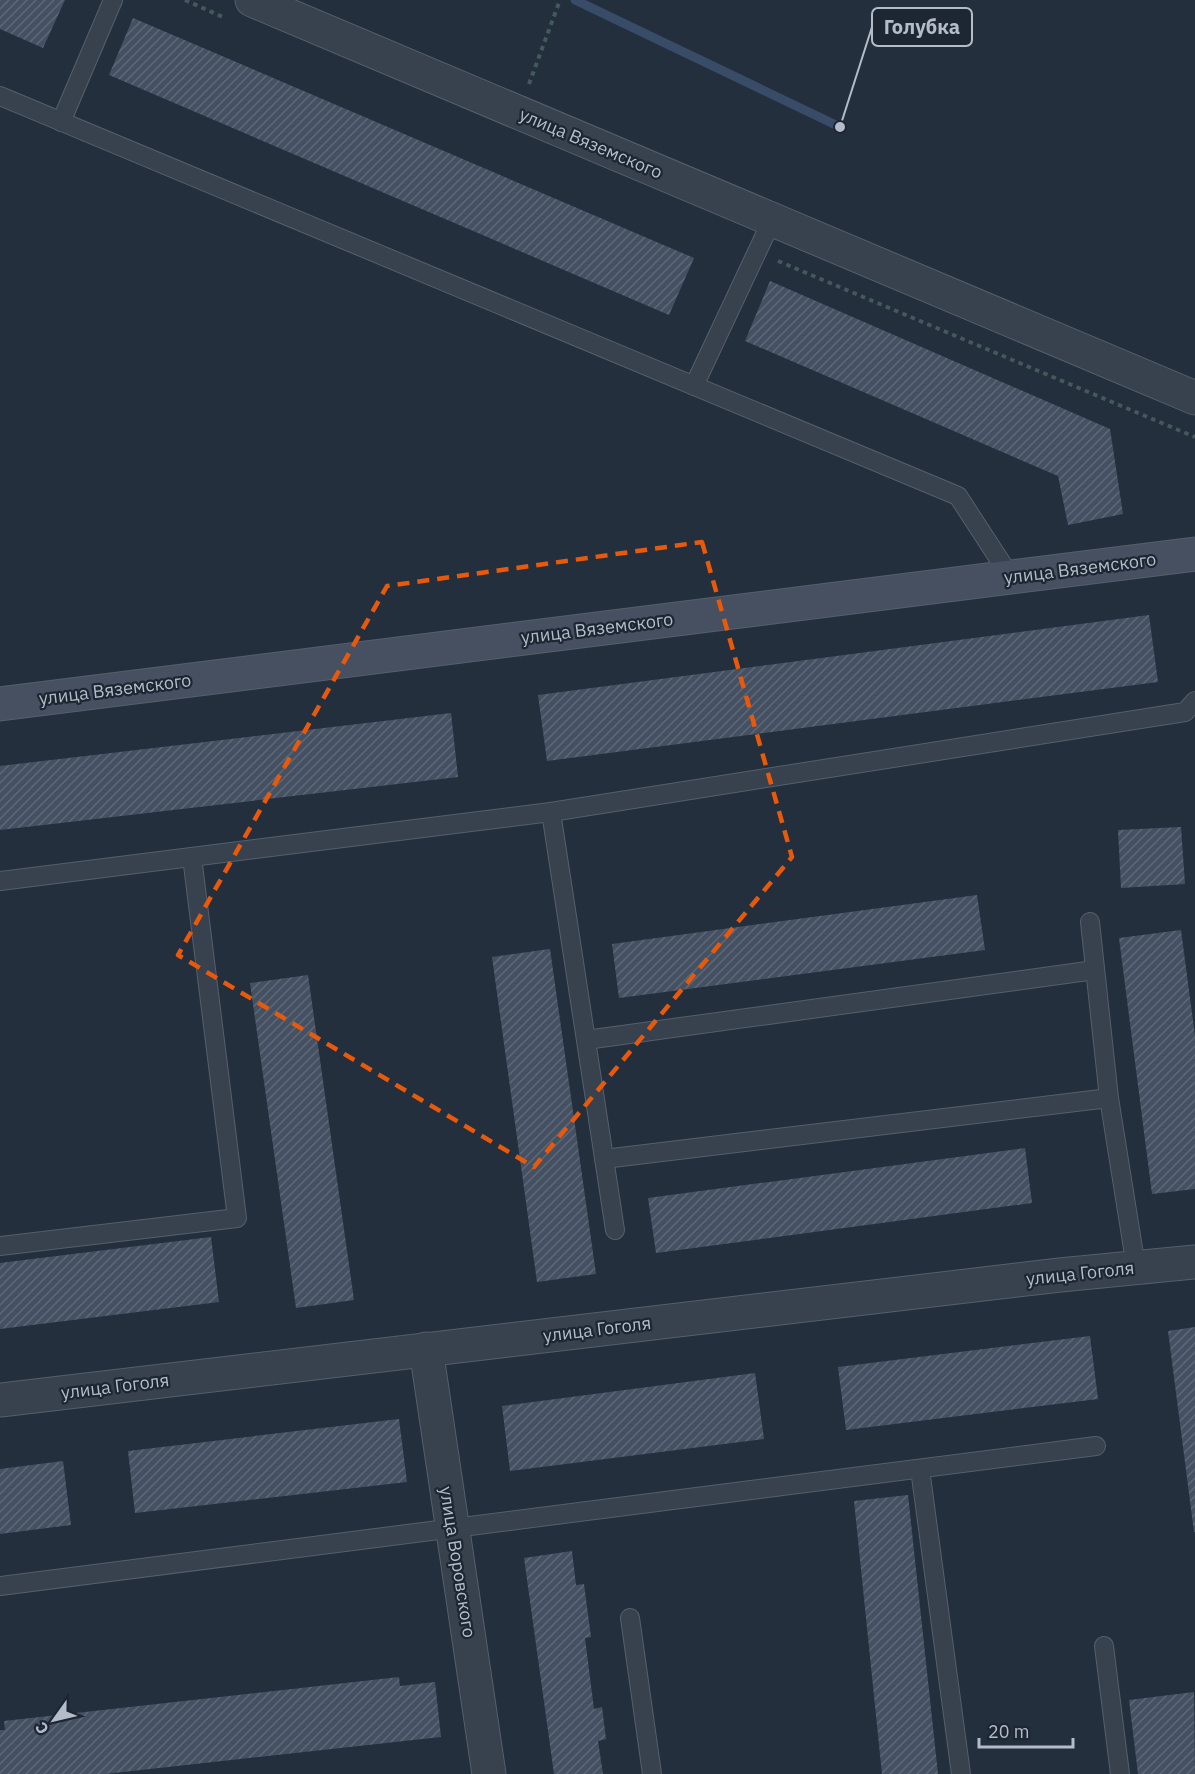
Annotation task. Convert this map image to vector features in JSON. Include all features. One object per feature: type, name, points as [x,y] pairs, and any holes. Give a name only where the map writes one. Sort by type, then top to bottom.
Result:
[{"type":"street","name":"улица Вяземского","points":[[252,0],[1195,398]]},
{"type":"street","name":"улица Вяземского","points":[[0,704],[1195,554]]},
{"type":"street","name":"улица Гоголя","points":[[0,1400],[1060,1275],[1195,1262]]},
{"type":"street","name":"улица Воровского","points":[[426,1349],[489,1774]]},
{"type":"lane","points":[[61,122],[113,0]]},
{"type":"lane","points":[[0,96],[958,496],[1010,576]]},
{"type":"lane","points":[[694,386],[772,220]]},
{"type":"lane","points":[[0,881],[551,812],[1185,712],[1195,701]]},
{"type":"lane","points":[[551,812],[615,1230]]},
{"type":"lane","points":[[0,1246],[237,1218],[192,857]]},
{"type":"lane","points":[[1090,922],[1109,1098],[1137,1267]]},
{"type":"lane","points":[[586,1040],[1095,970]]},
{"type":"lane","points":[[604,1159],[1109,1098]]},
{"type":"lane","points":[[0,1587],[1096,1446]]},
{"type":"lane","points":[[920,1469],[961,1774]]},
{"type":"lane","points":[[630,1618],[652,1774]]},
{"type":"lane","points":[[1104,1646],[1120,1774]]},
{"type":"path","points":[[518,112],[560,0]]},
{"type":"highlighted area","points":[[702,542],[792,857],[534,1167],[178,955],[387,586]]},
{"type":"building","points":[[0,0],[65,0],[43,48],[0,29]]},
{"type":"building","points":[[133,18],[694,258],[669,315],[109,75]]},
{"type":"building","points":[[770,281],[1110,429],[1123,514],[1068,525],[1058,476],[745,341]]},
{"type":"building","points":[[1149,615],[1158,682],[547,761],[538,695]]},
{"type":"building","points":[[451,713],[458,777],[0,830],[0,766]]},
{"type":"building","points":[[1181,827],[1185,884],[1121,888],[1118,830]]},
{"type":"building","points":[[977,895],[985,950],[619,998],[612,944]]},
{"type":"building","points":[[1181,930],[1195,1036],[1195,1189],[1152,1194],[1119,938]]},
{"type":"building","points":[[550,949],[596,1274],[537,1282],[492,957]]},
{"type":"building","points":[[308,975],[354,1300],[296,1308],[250,983]]},
{"type":"building","points":[[1025,1148],[1032,1203],[656,1253],[648,1198]]},
{"type":"building","points":[[211,1237],[219,1302],[0,1329],[0,1263]]},
{"type":"building","points":[[1195,1327],[1195,1532],[1194,1532],[1168,1331]]},
{"type":"building","points":[[1090,1336],[1098,1399],[846,1430],[838,1367]]},
{"type":"building","points":[[755,1373],[764,1439],[510,1471],[502,1406]]},
{"type":"building","points":[[399,1419],[407,1482],[135,1513],[128,1451]]},
{"type":"building","points":[[63,1461],[71,1525],[0,1534],[0,1469]]},
{"type":"building","points":[[908,1495],[938,1774],[882,1774],[854,1501]]},
{"type":"building","points":[[572,1551],[576,1585],[584,1584],[591,1637],[585,1638],[594,1709],[602,1707],[606,1739],[598,1741],[603,1774],[554,1774],[524,1558]]},
{"type":"building","points":[[399,1677],[400,1686],[435,1682],[441,1737],[105,1774],[0,1774],[0,1730],[5,1730],[4,1721]]},
{"type":"building","points":[[1194,1692],[1195,1774],[1138,1774],[1129,1700]]},
{"type":"waterway","points":[[575,0],[840,127]]},
{"type":"place","name":"Голубка","points":[[840,127]]}]
